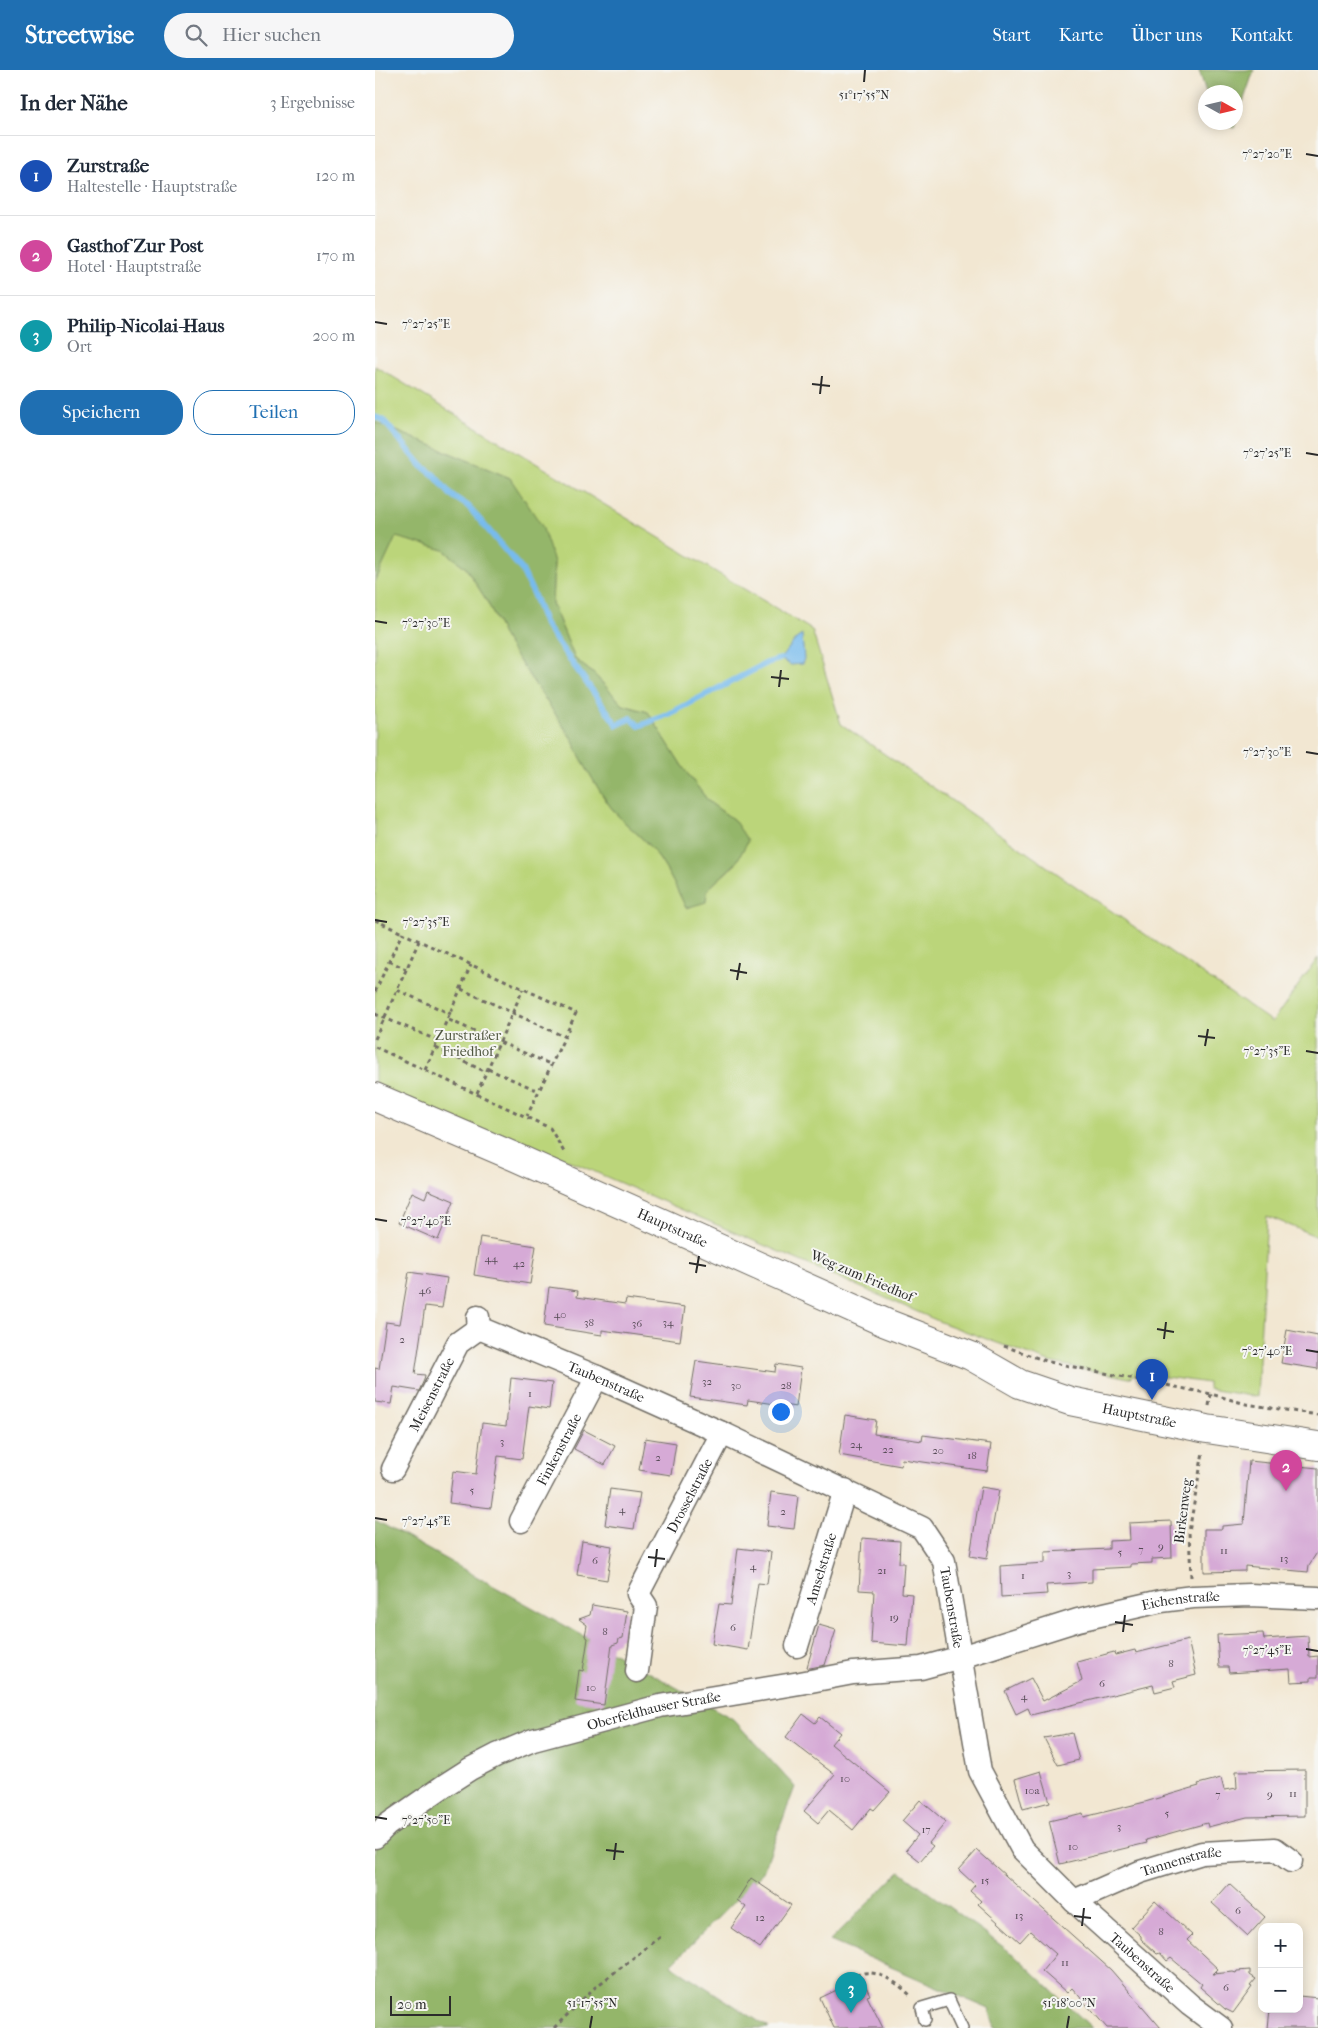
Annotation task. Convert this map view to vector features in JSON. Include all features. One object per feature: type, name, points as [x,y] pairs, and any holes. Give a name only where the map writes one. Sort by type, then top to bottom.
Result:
[{"type":"main road","name":"Hauptstraße","points":[[375,1097],[886,1323],[971,1356],[1020,1384],[1070,1401],[1207,1429],[1318,1446]]},
{"type":"main road","name":"Hauptstraße","points":[[971,1356],[1012,1364],[1070,1382],[1113,1392],[1318,1428]]},
{"type":"street","name":"Taubenstraße","points":[[479,1323],[722,1433],[922,1528],[943,1561],[980,1771],[1022,1849],[1074,1901],[1190,2005],[1221,2028]]},
{"type":"street","name":"Meisenstraße","points":[[393,1469],[458,1343],[479,1323]]},
{"type":"street","name":"Finkenstraße","points":[[521,1521],[597,1377]]},
{"type":"street","name":"Drosselstraße","points":[[637,1671],[646,1606],[638,1594],[722,1433]]},
{"type":"street","name":"Amselstraße","points":[[797,1646],[845,1490]]},
{"type":"street","name":"Eichenstraße","points":[[961,1657],[1078,1620],[1122,1609],[1193,1597],[1250,1595],[1318,1598]]},
{"type":"street","name":"Oberfeldhauser Straße","points":[[375,1837],[410,1809],[470,1769],[533,1740],[660,1706],[800,1684],[853,1673],[921,1668],[961,1657]]},
{"type":"street","name":"Tannenstraße","points":[[1074,1901],[1140,1872],[1203,1853],[1275,1849],[1291,1860]]},
{"type":"lane","points":[[925,2020],[922,2008],[949,2000],[962,2028]]},
{"type":"path","points":[[375,920],[576,1013],[527,1116]]},
{"type":"path","points":[[375,992],[376,986],[402,933]]},
{"type":"path","points":[[375,1039],[419,941]]},
{"type":"path","points":[[389,961],[406,969]]},
{"type":"path","points":[[425,1070],[449,1020],[471,965]]},
{"type":"path","points":[[461,989],[565,1037]]},
{"type":"path","points":[[477,1093],[523,989]]},
{"type":"path","points":[[397,990],[451,1014]]},
{"type":"path","points":[[375,1014],[439,1041]]},
{"type":"path","points":[[449,1020],[552,1065]]},
{"type":"path","points":[[375,1047],[550,1128],[565,1153]]},
{"type":"path","points":[[435,1048],[539,1091]]},
{"type":"path","points":[[996,1343],[1049,1362],[1211,1394],[1246,1404],[1318,1415]]},
{"type":"path","name":"Birkenweg","points":[[1193,1597],[1189,1532],[1207,1429]]},
{"type":"path","points":[[554,2028],[593,1989],[663,1935]]},
{"type":"path","points":[[841,1980],[865,1973],[883,1976],[902,1986],[922,2008]]},
{"type":"green space","points":[[1199,70],[1254,70],[1243,102],[1243,85],[1204,85]]},
{"type":"green space","name":"Zurstraßer Friedhof","points":[[375,366],[812,630],[841,724],[1272,1022],[1318,958],[1318,1237],[1267,1216],[1257,1397],[1208,1389],[1208,1383],[1138,1373],[1129,1378],[1049,1362],[943,1323],[556,1155],[515,1157],[375,1110],[375,582],[396,536],[444,550],[466,568],[487,601],[506,641],[572,739],[605,799],[620,818],[656,854],[686,908],[736,864],[734,820],[709,802],[684,769],[648,712],[623,705],[594,674],[575,659],[552,603],[554,562],[510,478],[375,422]]},
{"type":"green space","points":[[375,422],[510,478],[542,526],[554,562],[552,603],[575,659],[594,674],[623,705],[648,712],[684,769],[709,802],[734,820],[748,841],[736,863],[707,890],[706,902],[686,908],[656,854],[610,806],[589,774],[572,739],[506,641],[487,601],[466,568],[444,550],[396,537],[375,582]]},
{"type":"green space","points":[[375,1520],[733,1719],[795,1787],[763,1872],[671,1965],[769,2028],[375,2028]]},
{"type":"green space","points":[[900,1871],[1017,1957],[1092,2028],[995,2028],[989,2009],[830,1941]]},
{"type":"water","points":[[802,635],[804,659],[802,664],[791,665],[780,659],[796,639]]},
{"type":"building","points":[[428,1190],[454,1201],[438,1240],[399,1223],[412,1192],[425,1198]]},
{"type":"building","points":[[480,1237],[536,1246],[530,1284],[474,1275]]},
{"type":"building","points":[[409,1272],[447,1278],[442,1308],[425,1306],[415,1374],[425,1375],[424,1380],[419,1391],[394,1387],[391,1404],[375,1402],[375,1368],[379,1369],[386,1322],[400,1324]]},
{"type":"building","points":[[549,1287],[578,1291],[577,1297],[625,1304],[626,1299],[685,1307],[680,1341],[602,1330],[602,1335],[544,1326]]},
{"type":"building","points":[[1287,1330],[1318,1336],[1318,1369],[1281,1363]]},
{"type":"building","points":[[696,1361],[775,1372],[776,1364],[801,1368],[796,1407],[748,1400],[747,1405],[690,1397]]},
{"type":"building","points":[[511,1378],[552,1383],[549,1409],[529,1406],[522,1459],[498,1456],[491,1508],[449,1503],[453,1471],[476,1474],[482,1423],[506,1426]]},
{"type":"building","points":[[845,1415],[876,1420],[874,1434],[922,1441],[923,1435],[991,1444],[987,1471],[902,1459],[901,1466],[839,1455]]},
{"type":"building","points":[[584,1430],[615,1446],[605,1465],[574,1449]]},
{"type":"building","points":[[645,1438],[676,1443],[671,1475],[639,1470]]},
{"type":"building","points":[[1249,1461],[1318,1468],[1318,1551],[1309,1565],[1308,1572],[1245,1566],[1245,1571],[1204,1572],[1204,1529],[1222,1529],[1222,1526],[1244,1524]]},
{"type":"building","points":[[981,1487],[999,1490],[987,1559],[970,1556]]},
{"type":"building","points":[[610,1489],[640,1493],[634,1529],[605,1525]]},
{"type":"building","points":[[771,1492],[798,1496],[794,1529],[767,1526]]},
{"type":"building","points":[[1171,1521],[1172,1558],[1152,1559],[1152,1563],[1131,1564],[1131,1567],[1092,1569],[1092,1582],[1046,1585],[1047,1594],[1001,1597],[1000,1566],[1045,1563],[1045,1552],[1109,1549],[1109,1541],[1130,1540],[1129,1523]]},
{"type":"building","points":[[862,1538],[900,1541],[899,1563],[904,1563],[902,1593],[912,1594],[908,1646],[871,1643],[874,1591],[859,1590]]},
{"type":"building","points":[[582,1541],[612,1546],[607,1580],[577,1575]]},
{"type":"building","points":[[738,1548],[771,1552],[767,1584],[758,1583],[748,1650],[712,1644],[719,1604],[731,1605]]},
{"type":"building","points":[[592,1605],[627,1611],[623,1638],[619,1639],[618,1643],[612,1645],[604,1705],[575,1701],[579,1670],[583,1671],[588,1638],[585,1636],[587,1625],[579,1619],[590,1615]]},
{"type":"building","points":[[819,1625],[836,1630],[825,1665],[810,1668],[807,1667]]},
{"type":"building","points":[[1263,1633],[1264,1639],[1308,1636],[1309,1657],[1318,1656],[1318,1677],[1311,1677],[1311,1681],[1291,1682],[1290,1669],[1229,1673],[1228,1667],[1219,1667],[1217,1635]]},
{"type":"building","points":[[1188,1640],[1196,1675],[1173,1681],[1175,1687],[1155,1692],[1153,1685],[1031,1715],[1028,1708],[1016,1714],[1005,1691],[1031,1678],[1043,1701],[1082,1681],[1077,1662],[1114,1652],[1115,1655],[1135,1650],[1136,1653]]},
{"type":"building","points":[[803,1714],[815,1723],[820,1717],[840,1733],[831,1744],[890,1792],[874,1810],[871,1808],[853,1830],[829,1810],[818,1823],[804,1811],[835,1775],[786,1737]]},
{"type":"building","points":[[1072,1733],[1079,1760],[1058,1765],[1044,1738]]},
{"type":"building","points":[[1305,1770],[1305,1816],[1247,1817],[1208,1827],[1207,1823],[1146,1840],[1147,1843],[1060,1864],[1049,1821],[1083,1813],[1084,1817],[1145,1802],[1221,1778],[1224,1790],[1237,1788],[1236,1771]]},
{"type":"building","points":[[1041,1771],[1050,1802],[1023,1809],[1015,1779]]},
{"type":"building","points":[[920,1800],[946,1822],[929,1843],[933,1846],[920,1861],[906,1850],[918,1835],[902,1821]]},
{"type":"building","points":[[977,1850],[1111,1970],[1161,2028],[1107,2028],[1072,1988],[1067,1993],[1042,1971],[1056,1954],[1030,1931],[1020,1942],[978,1904],[981,1901],[970,1891],[975,1885],[959,1870]]},
{"type":"building","points":[[751,1878],[791,1905],[760,1948],[731,1928],[746,1907],[737,1900]]},
{"type":"building","points":[[1229,1884],[1265,1917],[1248,1936],[1212,1903]]},
{"type":"building","points":[[1155,1901],[1192,1935],[1187,1940],[1218,1969],[1213,1974],[1250,1970],[1250,1975],[1256,1979],[1233,2013],[1225,2009],[1200,1987],[1202,1984],[1171,1958],[1167,1961],[1160,1953],[1157,1954],[1131,1927]]},
{"type":"building","points":[[862,1978],[870,1995],[867,1996],[883,2028],[834,2028],[820,1998]]},
{"type":"building","points":[[1303,1996],[1318,1998],[1318,2028],[1268,2028],[1270,2013],[1303,2013]]},
{"type":"waterway","points":[[375,417],[383,420],[422,466],[434,475],[451,495],[468,506],[522,570],[545,625],[617,725],[631,718],[639,726],[669,714],[767,663],[780,659]]},
{"type":"place","name":"Zurstraße","points":[[1152,1400]]},
{"type":"place","name":"Gasthof Zur Post","points":[[1286,1491]]},
{"type":"place","name":"Philip-Nicolai-Haus","points":[[851,2013]]}]
